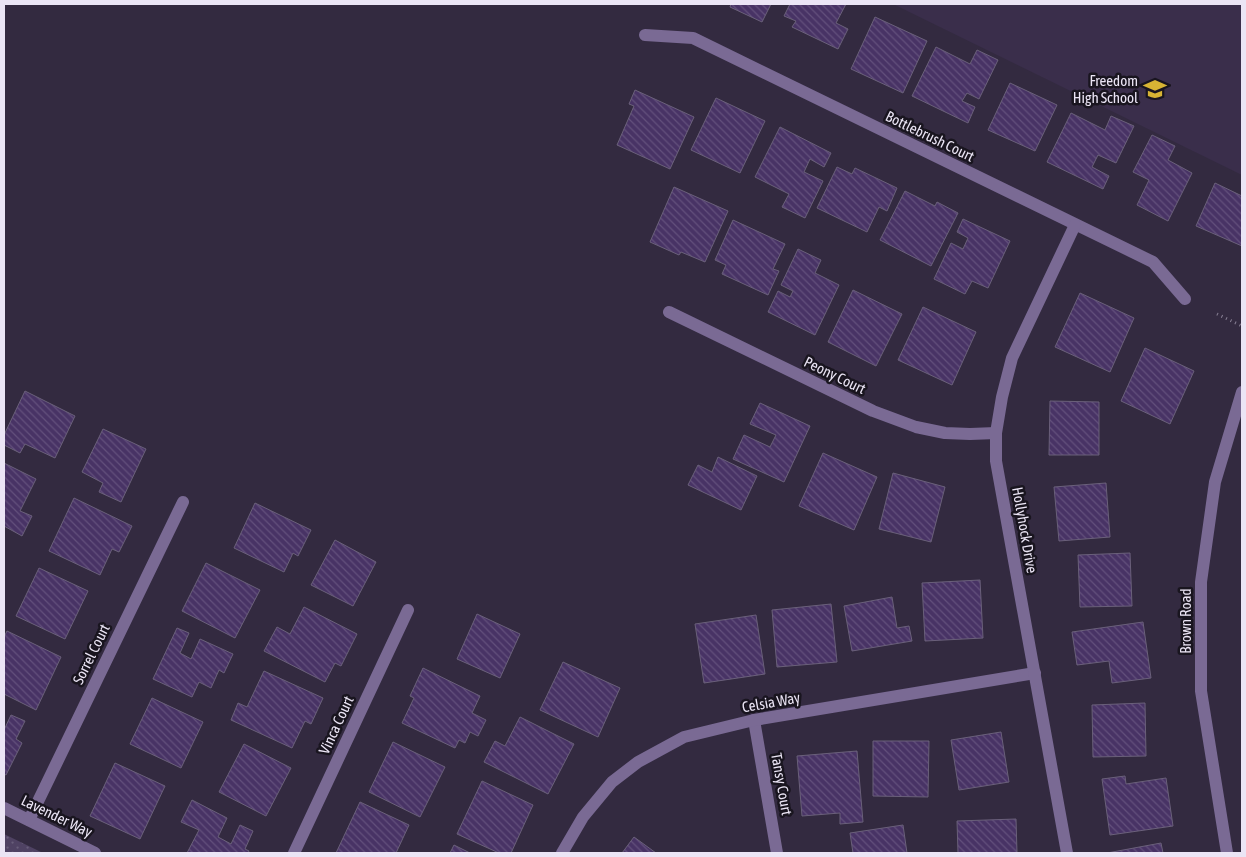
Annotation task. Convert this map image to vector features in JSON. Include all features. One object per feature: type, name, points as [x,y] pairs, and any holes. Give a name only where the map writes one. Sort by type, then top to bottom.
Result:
[{"type":"street","name":"Bottlebrush Court","points":[[645,35],[693,38],[1152,262],[1185,300]]},
{"type":"street","name":"Hollyhock Drive","points":[[1066,853],[996,461],[996,433],[1002,397],[1012,358],[1075,225]]},
{"type":"street","name":"Peony Court","points":[[669,312],[873,411],[916,427],[945,433],[996,433]]},
{"type":"street","name":"Brown Road","points":[[1227,853],[1201,691],[1200,582],[1216,482],[1242,392]]},
{"type":"street","name":"Sorrel Court","points":[[29,820],[183,502]]},
{"type":"street","name":"Vinca Court","points":[[294,853],[408,610]]},
{"type":"street","name":"Celsia Way","points":[[562,853],[583,817],[612,782],[638,762],[684,737],[754,720],[1035,673]]},
{"type":"street","name":"Tansy Court","points":[[754,720],[777,853]]},
{"type":"street","name":"Lavender Way","points":[[4,808],[95,853]]},
{"type":"path","points":[[1217,314],[1242,326]]},
{"type":"shaded area","name":"Freedom High School","points":[[893,4],[1242,4],[1242,175]]},
{"type":"shaded area","points":[[4,834],[43,853],[4,853]]},
{"type":"building","points":[[731,4],[771,4],[762,22],[730,7]]},
{"type":"building","points":[[790,4],[846,4],[836,23],[848,29],[838,49],[792,27],[796,21],[784,16]]},
{"type":"building","points":[[875,17],[927,41],[903,93],[851,69]]},
{"type":"building","points":[[936,47],[970,64],[977,50],[998,60],[979,99],[967,93],[962,101],[975,107],[968,123],[912,96]]},
{"type":"building","points":[[1010,83],[1057,105],[1035,151],[988,130]]},
{"type":"building","points":[[635,90],[694,117],[670,169],[617,145],[634,106],[629,104]]},
{"type":"building","points":[[716,98],[765,121],[740,173],[691,150]]},
{"type":"building","points":[[1071,113],[1105,130],[1111,116],[1134,126],[1116,163],[1098,155],[1092,167],[1109,176],[1103,189],[1047,162]]},
{"type":"building","points":[[780,127],[831,153],[824,167],[810,159],[804,172],[823,181],[805,218],[782,207],[789,194],[755,177]]},
{"type":"building","points":[[1152,135],[1175,146],[1168,160],[1192,173],[1168,221],[1137,205],[1149,180],[1133,172]]},
{"type":"building","points":[[837,167],[852,174],[855,168],[897,188],[887,211],[879,207],[867,232],[817,208]]},
{"type":"building","points":[[1215,183],[1242,196],[1242,246],[1196,226]]},
{"type":"building","points":[[674,187],[728,211],[705,262],[681,252],[679,255],[650,242]]},
{"type":"building","points":[[905,191],[935,206],[937,202],[958,213],[931,266],[880,240]]},
{"type":"building","points":[[963,219],[1010,241],[988,288],[972,281],[965,294],[934,279],[951,243],[963,249],[968,238],[957,232]]},
{"type":"building","points":[[733,220],[785,244],[773,269],[779,271],[768,295],[722,274],[726,265],[715,260]]},
{"type":"building","points":[[798,249],[821,260],[815,273],[839,285],[815,335],[768,312],[778,291],[790,297],[793,291],[781,285]]},
{"type":"building","points":[[853,290],[902,314],[876,366],[828,342]]},
{"type":"building","points":[[1080,293],[1134,318],[1110,372],[1055,347]]},
{"type":"building","points":[[923,307],[976,332],[952,385],[898,360]]},
{"type":"building","points":[[1145,348],[1194,371],[1170,424],[1121,401]]},
{"type":"building","points":[[25,391],[75,416],[55,458],[25,444],[20,453],[4,445],[4,435]]},
{"type":"building","points":[[1050,401],[1099,402],[1099,455],[1049,455]]},
{"type":"building","points":[[760,403],[810,426],[784,482],[733,459],[744,435],[770,447],[776,435],[750,424]]},
{"type":"building","points":[[103,429],[146,449],[121,502],[99,492],[103,483],[82,472]]},
{"type":"building","points":[[823,453],[877,477],[854,530],[799,506]]},
{"type":"building","points":[[718,457],[757,476],[741,510],[688,485],[698,465],[712,472]]},
{"type":"building","points":[[4,463],[36,479],[20,511],[32,516],[22,536],[4,526]]},
{"type":"building","points":[[893,473],[945,487],[931,542],[879,529]]},
{"type":"building","points":[[1106,483],[1110,537],[1059,541],[1054,487]]},
{"type":"building","points":[[74,498],[132,526],[119,552],[112,549],[100,575],[49,551]]},
{"type":"building","points":[[255,503],[311,530],[298,556],[293,553],[284,572],[234,548]]},
{"type":"building","points":[[335,540],[376,562],[353,606],[311,585]]},
{"type":"building","points":[[1130,553],[1132,606],[1080,607],[1078,555]]},
{"type":"building","points":[[206,563],[260,590],[235,638],[182,611]]},
{"type":"building","points":[[39,568],[88,591],[65,639],[16,616]]},
{"type":"building","points":[[980,580],[983,638],[925,641],[922,583]]},
{"type":"building","points":[[892,597],[897,628],[909,626],[912,641],[852,651],[844,606]]},
{"type":"building","points":[[831,604],[837,662],[777,667],[772,610]]},
{"type":"building","points":[[304,607],[357,634],[341,666],[335,663],[325,682],[264,651],[277,627],[290,634]]},
{"type":"building","points":[[477,614],[520,634],[500,678],[457,659]]},
{"type":"building","points":[[756,615],[765,674],[704,683],[695,624]]},
{"type":"building","points":[[1143,622],[1151,678],[1112,683],[1109,661],[1077,665],[1072,632]]},
{"type":"building","points":[[177,628],[189,633],[180,653],[191,659],[200,639],[233,654],[224,673],[219,670],[211,688],[199,682],[192,697],[153,679]]},
{"type":"building","points":[[7,631],[61,657],[36,710],[4,694],[4,637]]},
{"type":"building","points":[[563,662],[620,688],[598,737],[540,710]]},
{"type":"building","points":[[423,668],[480,696],[472,713],[486,720],[478,736],[470,732],[465,743],[459,740],[455,748],[402,723],[414,698],[410,696]]},
{"type":"building","points":[[264,671],[323,698],[311,724],[305,721],[292,748],[231,720],[238,703],[247,707]]},
{"type":"building","points":[[152,698],[203,722],[181,768],[130,744]]},
{"type":"building","points":[[1145,703],[1146,756],[1093,757],[1092,705]]},
{"type":"building","points":[[11,715],[25,721],[16,739],[22,743],[6,775],[4,774],[4,730]]},
{"type":"building","points":[[520,717],[574,744],[548,794],[484,762],[495,741],[505,746]]},
{"type":"building","points":[[1001,732],[1009,782],[959,790],[951,740]]},
{"type":"building","points":[[873,741],[929,741],[928,797],[873,796]]},
{"type":"building","points":[[393,742],[445,767],[420,817],[369,792]]},
{"type":"building","points":[[244,744],[291,768],[266,816],[219,792]]},
{"type":"building","points":[[857,751],[863,822],[840,824],[840,813],[802,816],[797,756]]},
{"type":"building","points":[[115,763],[165,786],[140,839],[90,816]]},
{"type":"building","points":[[1125,776],[1126,784],[1166,778],[1173,826],[1110,835],[1102,779]]},
{"type":"building","points":[[482,781],[533,805],[511,853],[499,853],[457,834]]},
{"type":"building","points":[[192,800],[227,818],[218,837],[231,844],[240,825],[253,831],[245,849],[249,851],[248,853],[187,853],[199,830],[181,822]]},
{"type":"building","points":[[360,802],[409,825],[396,853],[336,853]]},
{"type":"building","points":[[1016,819],[1017,853],[958,853],[957,821]]},
{"type":"building","points":[[903,825],[907,853],[853,853],[850,833]]},
{"type":"building","points":[[634,837],[656,853],[622,853]]},
{"type":"building","points":[[1161,843],[1163,853],[1107,853]]},
{"type":"building","points":[[454,845],[470,853],[450,853]]},
{"type":"place","name":"Freedom High School","points":[[1155,89]]}]
